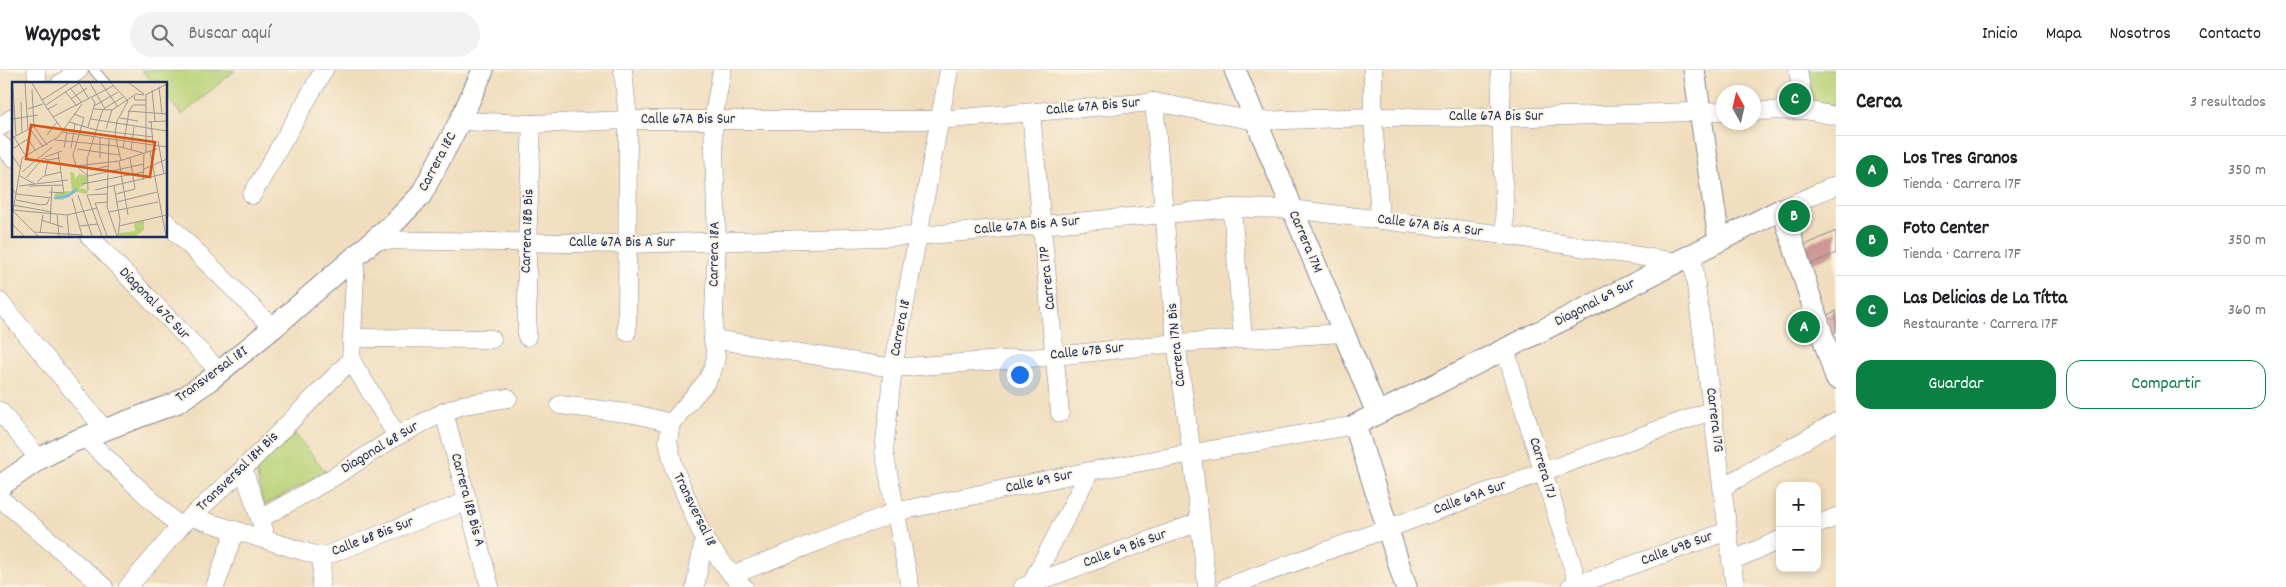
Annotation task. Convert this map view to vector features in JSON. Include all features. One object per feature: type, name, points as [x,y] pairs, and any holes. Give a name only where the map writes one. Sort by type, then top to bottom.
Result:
[{"type":"street","points":[[63,82],[80,70]]},
{"type":"street","points":[[252,195],[324,70]]},
{"type":"street","points":[[623,70],[628,120],[627,332]]},
{"type":"street","name":"Carrera 18A","points":[[670,423],[706,382],[713,369],[716,357],[713,339],[717,242],[713,120],[722,70]]},
{"type":"street","name":"Carrera 18","points":[[910,587],[884,451],[893,368],[948,70]]},
{"type":"street","name":"Carrera 17M","points":[[1235,70],[1291,209],[1378,413]]},
{"type":"street","points":[[1373,70],[1380,220]]},
{"type":"street","points":[[1500,70],[1505,236]]},
{"type":"street","points":[[1694,70],[1719,240]]},
{"type":"street","points":[[1798,70],[1805,110]]},
{"type":"street","name":"Carrera 18C","points":[[373,240],[395,222],[421,195],[460,121],[474,74]]},
{"type":"street","name":"Calle 67A Bis Sur","points":[[460,121],[532,124],[628,120],[938,120],[1154,102],[1256,121],[1374,116],[1501,118],[1716,111]]},
{"type":"street","name":"Carrera 17N Bis","points":[[1154,102],[1176,343],[1192,454],[1207,587]]},
{"type":"street","points":[[1761,111],[1805,110],[1836,116]]},
{"type":"street","name":"Carrera 17P","points":[[1031,112],[1060,413]]},
{"type":"street","points":[[0,127],[12,118]]},
{"type":"street","name":"Carrera 18B Bis","points":[[527,337],[527,243],[532,124]]},
{"type":"street","points":[[0,144],[12,156]]},
{"type":"street","name":"Diagonal 69 Sur","points":[[1355,425],[1719,240],[1836,185]]},
{"type":"street","points":[[1232,208],[1243,339]]},
{"type":"street","name":"Calle 67A Bis A Sur","points":[[373,240],[628,244],[918,236],[1232,208],[1291,209],[1684,258]]},
{"type":"street","points":[[1782,209],[1836,378]]},
{"type":"street","points":[[168,224],[273,328]]},
{"type":"street","name":"Diagonal 67C Sur","points":[[91,238],[220,372]]},
{"type":"street","name":"Transversal 18I","points":[[0,486],[39,459],[84,437],[176,403],[220,372],[373,240]]},
{"type":"street","points":[[356,254],[351,360],[397,436]]},
{"type":"street","name":"Carrera 17G","points":[[1684,258],[1713,410],[1735,587]]},
{"type":"street","points":[[0,302],[105,430]]},
{"type":"street","name":"Calle 67B Sur","points":[[713,339],[893,368],[1056,356],[1176,343],[1344,333]]},
{"type":"street","points":[[353,338],[492,339]]},
{"type":"street","name":"Carrera 17J","points":[[1505,349],[1543,471],[1575,586]]},
{"type":"street","name":"Transversal 18H Bis","points":[[128,587],[185,522],[243,469],[351,360]]},
{"type":"street","name":"Diagonal 68 Sur","points":[[260,519],[332,478],[397,436],[444,412],[462,404],[508,398]]},
{"type":"street","points":[[560,405],[635,414],[670,423]]},
{"type":"street","name":"Calle 69A Sur","points":[[1227,587],[1713,410]]},
{"type":"street","points":[[0,411],[39,459]]},
{"type":"street","name":"Carrera 18B Bis A","points":[[444,412],[490,587]]},
{"type":"street","points":[[1723,486],[1836,422]]},
{"type":"street","name":"Transversal 18","points":[[670,423],[668,441],[674,468],[704,539],[738,581]]},
{"type":"street","points":[[1355,425],[1406,587]]},
{"type":"street","name":"Calle 69 Sur","points":[[738,581],[895,512],[1090,470],[1355,425]]},
{"type":"street","points":[[84,437],[185,522]]},
{"type":"street","points":[[243,469],[268,541]]},
{"type":"street","points":[[1027,586],[1090,470]]},
{"type":"street","points":[[0,498],[104,587]]},
{"type":"street","name":"Calle 68 Bis Sur","points":[[185,522],[235,530],[322,557],[468,501]]},
{"type":"street","points":[[1821,523],[1836,517]]},
{"type":"street","name":"Calle 69 Bis Sur","points":[[1027,586],[1199,522]]},
{"type":"street","points":[[215,587],[235,530]]},
{"type":"street","name":"Calle 69B Sur","points":[[1575,586],[1728,531]]},
{"type":"street","points":[[695,587],[704,539]]},
{"type":"street","points":[[1731,561],[1776,542]]},
{"type":"street","points":[[321,587],[322,557]]},
{"type":"lane","points":[[94,70],[104,82]]},
{"type":"green space","points":[[141,70],[235,70],[182,115],[168,99],[168,82],[152,82]]},
{"type":"green space","points":[[1808,70],[1836,70],[1836,107],[1820,102],[1810,103]]},
{"type":"green space","points":[[295,434],[326,472],[263,506],[256,468]]},
{"type":"building","points":[[1836,231],[1836,253],[1809,265],[1801,247]]},
{"type":"building","points":[[1836,311],[1836,332],[1833,333],[1825,316]]},
{"type":"place","name":"Las Delicias de La Títta","points":[[1795,99]]},
{"type":"place","name":"Foto Center","points":[[1794,216]]},
{"type":"place","name":"Los Tres Granos","points":[[1804,327]]}]
